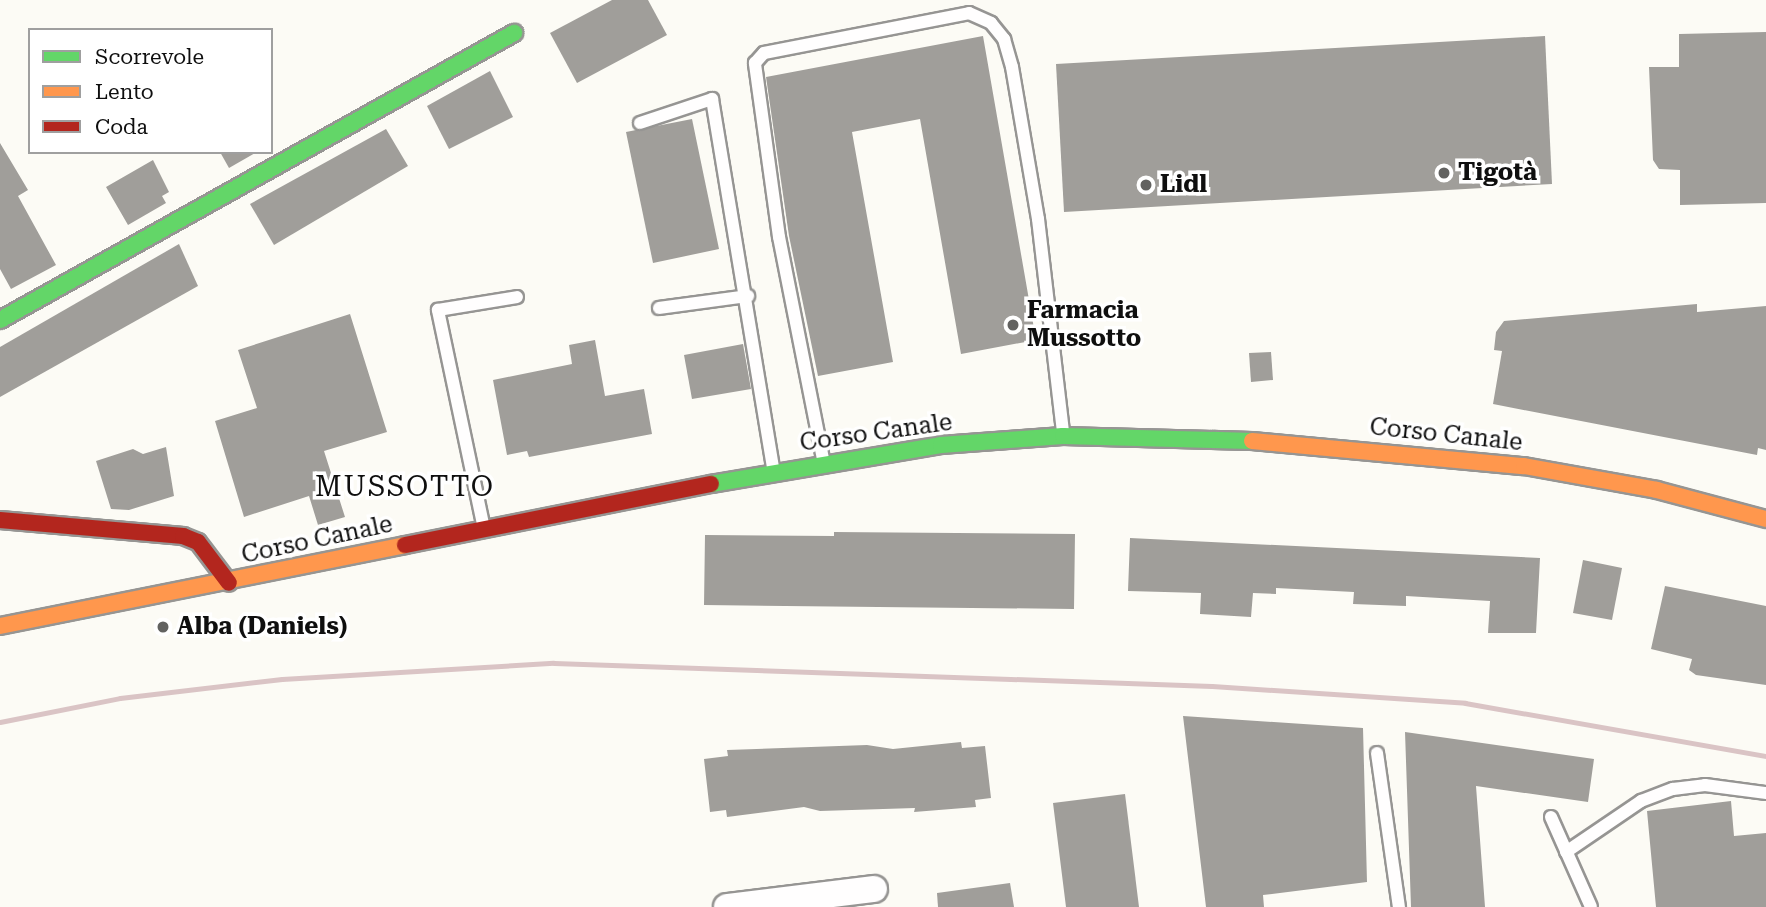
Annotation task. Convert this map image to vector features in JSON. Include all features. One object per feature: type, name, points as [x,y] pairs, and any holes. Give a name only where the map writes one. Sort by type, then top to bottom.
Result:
[{"type":"main road","points":[[0,320],[514,33]]},
{"type":"main road","name":"Corso Canale","points":[[0,626],[229,583],[484,528],[774,471],[941,445],[1063,436],[1153,435],[1333,446],[1524,466],[1657,491],[1766,519]]},
{"type":"main road","points":[[0,520],[183,536],[198,542],[229,583]]},
{"type":"street","points":[[727,907],[874,889]]},
{"type":"lane","points":[[823,463],[779,237],[755,64],[764,53],[969,13],[998,31],[1012,66],[1038,219],[1063,436]]},
{"type":"lane","points":[[640,122],[712,99],[748,296],[774,471]]},
{"type":"lane","points":[[659,308],[748,296]]},
{"type":"lane","points":[[484,528],[438,310],[517,297]]},
{"type":"lane","points":[[1377,753],[1399,907]]},
{"type":"lane","points":[[1566,852],[1641,801],[1673,789],[1705,785],[1766,793]]},
{"type":"lane","points":[[1550,817],[1591,907]]},
{"type":"building","points":[[612,0],[648,0],[667,35],[577,83],[550,33]]},
{"type":"building","points":[[1766,32],[1766,203],[1680,205],[1680,170],[1659,169],[1653,160],[1649,67],[1679,67],[1679,34]]},
{"type":"building","points":[[983,36],[1036,340],[961,354],[920,119],[852,132],[893,362],[818,376],[789,236],[766,77]]},
{"type":"building","points":[[1545,36],[1552,184],[1064,212],[1056,64]]},
{"type":"building","points":[[490,71],[513,117],[449,149],[427,106]]},
{"type":"building","points":[[692,119],[719,249],[653,263],[626,132]]},
{"type":"building","points":[[386,129],[408,166],[274,245],[250,204]]},
{"type":"building","points":[[0,143],[28,190],[18,196],[56,265],[11,289],[0,269]]},
{"type":"building","points":[[221,154],[254,154],[229,168]]},
{"type":"building","points":[[153,160],[169,192],[162,196],[166,203],[128,225],[106,187]]},
{"type":"building","points":[[179,244],[198,286],[0,397],[0,347]]},
{"type":"building","points":[[1697,304],[1697,312],[1766,306],[1766,450],[1758,448],[1757,455],[1493,404],[1502,351],[1494,350],[1496,332],[1504,321]]},
{"type":"building","points":[[350,314],[387,432],[324,451],[345,517],[318,525],[309,496],[244,517],[215,421],[257,408],[238,350]]},
{"type":"building","points":[[595,340],[605,396],[644,389],[652,434],[529,457],[527,451],[507,455],[493,380],[572,364],[569,345]]},
{"type":"building","points":[[743,344],[751,389],[692,399],[684,355]]},
{"type":"building","points":[[1271,352],[1273,380],[1251,382],[1249,353]]},
{"type":"building","points":[[166,447],[174,496],[129,510],[111,509],[96,461],[133,449],[143,454]]},
{"type":"building","points":[[834,532],[1075,534],[1074,609],[704,605],[705,535],[834,536]]},
{"type":"building","points":[[1130,538],[1540,558],[1536,633],[1488,633],[1490,601],[1406,596],[1406,606],[1353,604],[1354,592],[1276,588],[1276,594],[1253,593],[1251,617],[1200,614],[1201,593],[1128,591]]},
{"type":"building","points":[[1583,560],[1622,568],[1612,620],[1573,613]]},
{"type":"building","points":[[1665,586],[1766,606],[1766,685],[1696,675],[1689,670],[1692,659],[1651,649]]},
{"type":"building","points":[[1183,716],[1363,728],[1367,882],[1263,895],[1264,907],[1206,907]]},
{"type":"building","points":[[1405,732],[1594,759],[1588,802],[1476,786],[1485,907],[1411,907]]},
{"type":"building","points":[[961,742],[962,748],[985,746],[991,798],[975,800],[976,807],[914,812],[915,808],[820,811],[804,807],[727,817],[726,810],[710,812],[704,759],[728,756],[727,750],[867,745],[893,749]]},
{"type":"building","points":[[1125,794],[1139,907],[1066,907],[1053,803]]},
{"type":"building","points":[[1731,801],[1734,836],[1766,833],[1766,907],[1656,907],[1647,811]]},
{"type":"building","points":[[1010,883],[1014,907],[938,907],[937,893]]},
{"type":"railway","points":[[0,722],[120,698],[282,679],[554,663],[1212,686],[1465,703],[1766,756]]},
{"type":"traffic: fast","points":[[0,320],[514,33]]},
{"type":"traffic: fast","points":[[711,484],[941,445],[1063,436],[1252,441]]},
{"type":"traffic: slow","points":[[1252,441],[1524,466],[1657,490],[1766,519]]},
{"type":"traffic: slow","points":[[0,626],[405,545]]},
{"type":"traffic: jam","points":[[405,545],[711,484]]},
{"type":"traffic: jam","points":[[0,520],[183,536],[198,542],[229,583]]},
{"type":"place","name":"Tigotà","points":[[1444,173]]},
{"type":"place","name":"Lidl","points":[[1146,185]]},
{"type":"place","name":"Farmacia Mussotto","points":[[1013,325]]},
{"type":"place","name":"Alba (Daniels)","points":[[163,627]]},
{"type":"district","name":"MUSSOTTO","points":[[405,487]]}]
